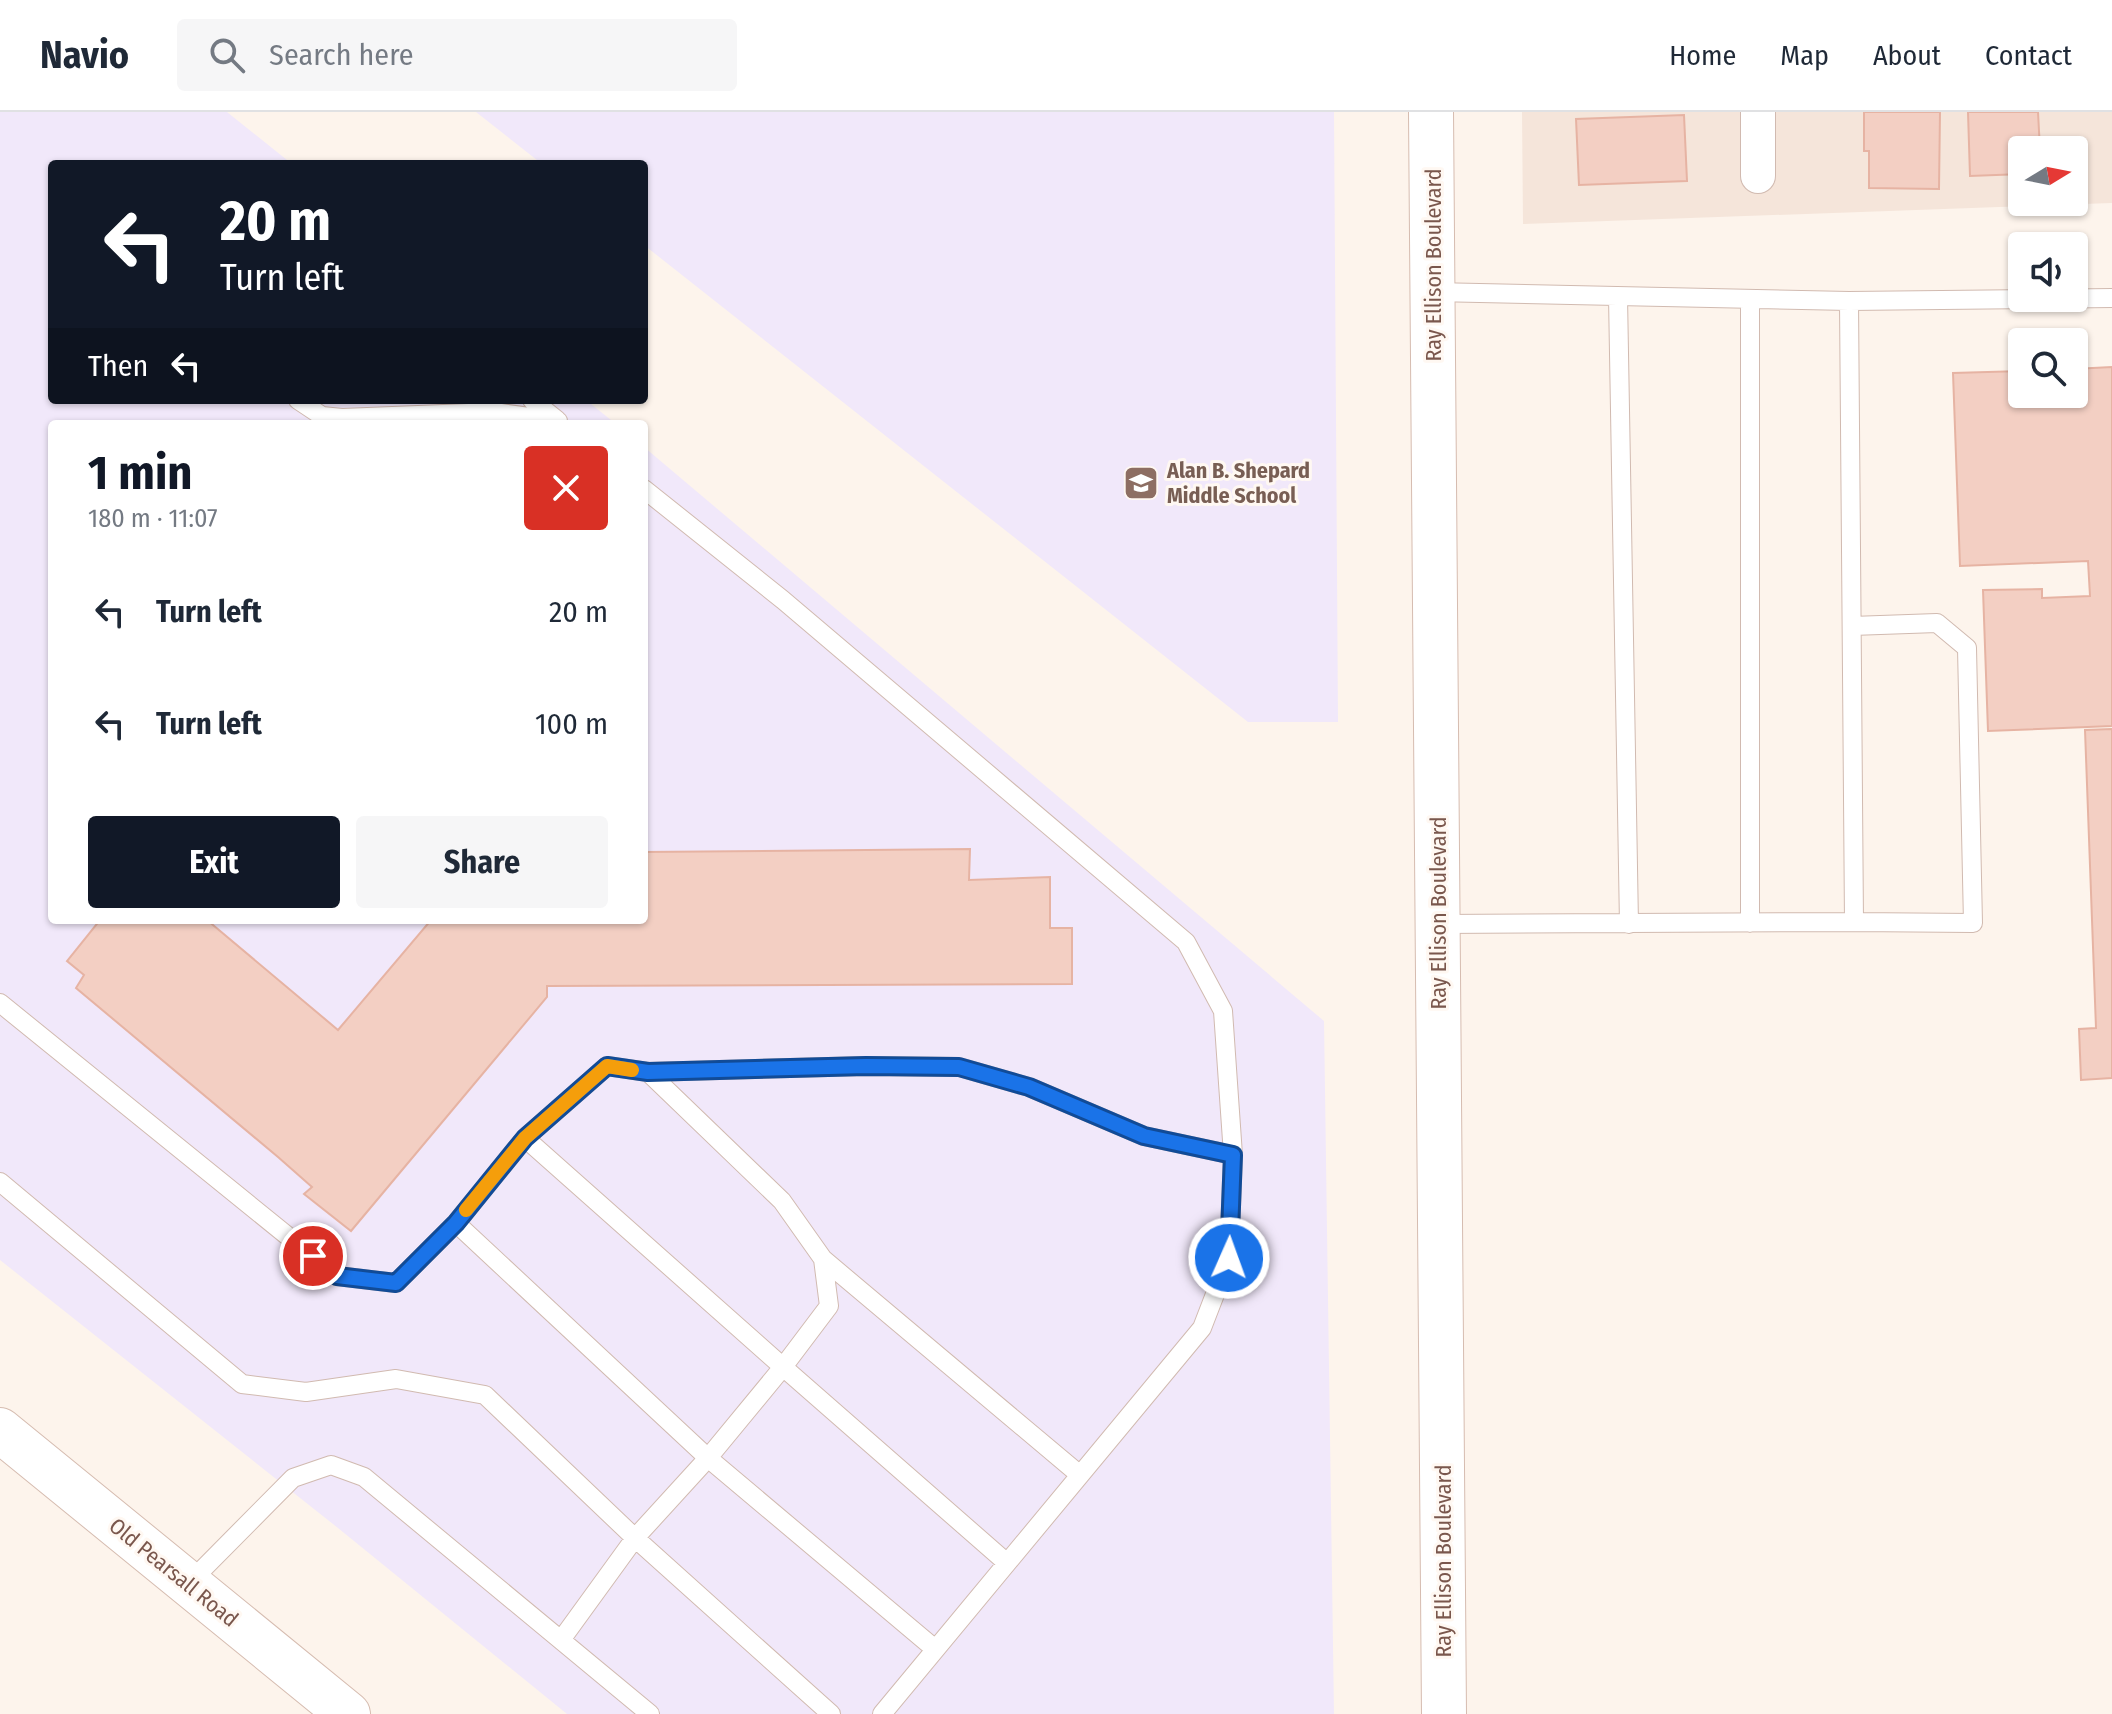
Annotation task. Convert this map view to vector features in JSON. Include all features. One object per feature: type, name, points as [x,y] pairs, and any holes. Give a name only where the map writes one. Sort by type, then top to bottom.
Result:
[{"type":"main road","name":"Ray Ellison Boulevard","points":[[1431,112],[1444,1714]]},
{"type":"main road","name":"Old Pearsall Road","points":[[0,1430],[348,1714]]},
{"type":"street","points":[[1758,112],[1758,176]]},
{"type":"lane","points":[[1433,292],[1849,301],[2112,298]]},
{"type":"lane","points":[[1618,296],[1629,924]]},
{"type":"lane","points":[[1750,299],[1750,923]]},
{"type":"lane","points":[[1849,301],[1854,922]]},
{"type":"lane","points":[[304,404],[322,416],[342,418],[483,412],[545,420]]},
{"type":"lane","points":[[537,404],[557,420]]},
{"type":"lane","points":[[648,492],[783,600],[1186,942],[1223,1011],[1233,1155],[1229,1258],[1202,1328],[882,1714]]},
{"type":"lane","points":[[1438,924],[1973,923],[1967,648],[1937,623],[1852,626]]},
{"type":"lane","points":[[0,1003],[337,1276],[396,1283],[456,1223],[525,1138],[607,1066],[648,1072],[866,1066],[959,1067],[1029,1087],[1144,1136],[1233,1155]]},
{"type":"lane","points":[[648,1072],[782,1201],[823,1259],[1080,1475]]},
{"type":"lane","points":[[525,1138],[1007,1563]]},
{"type":"lane","points":[[0,1182],[242,1384],[306,1392],[396,1379],[485,1395],[635,1538],[831,1714]]},
{"type":"lane","points":[[456,1223],[708,1458],[935,1649]]},
{"type":"lane","points":[[561,1640],[635,1538],[708,1458],[829,1306],[823,1259]]},
{"type":"lane","points":[[189,1583],[293,1478],[331,1465],[364,1477],[650,1714]]},
{"type":"shaded area","points":[[0,112],[227,112],[287,160],[48,160],[48,404],[591,404],[611,420],[48,420],[48,924],[648,924],[648,450],[1324,1021],[1334,1714],[567,1714],[0,1260]]},
{"type":"shaded area","name":"Alan B. Shepard Middle School","points":[[476,112],[1334,112],[1338,722],[1248,722],[648,248],[648,160],[537,160]]},
{"type":"shaded area","points":[[1522,112],[2112,112],[2112,203],[2088,204],[2088,136],[2008,136],[2008,207],[1523,224]]},
{"type":"building","points":[[1864,112],[1940,112],[1939,189],[1869,188],[1869,151],[1864,151]]},
{"type":"building","points":[[1968,112],[2038,112],[2039,136],[2008,136],[2008,175],[1970,176]]},
{"type":"building","points":[[1684,115],[1687,181],[1579,185],[1576,119]]},
{"type":"building","points":[[2112,367],[2112,726],[1988,731],[1983,590],[2042,589],[2042,598],[2090,596],[2088,561],[1960,566],[1953,373],[2008,371],[2008,408],[2088,408],[2088,368]]},
{"type":"building","points":[[2112,729],[2112,1078],[2081,1080],[2079,1029],[2096,1028],[2085,730]]},
{"type":"building","points":[[970,849],[969,880],[1050,877],[1050,928],[1072,928],[1072,984],[547,986],[547,997],[351,1231],[304,1194],[312,1187],[76,988],[84,975],[67,961],[97,924],[212,924],[338,1030],[428,924],[648,924],[648,852]]},
{"type":"slow traffic","points":[[466,1210],[525,1138],[607,1066],[632,1070]]},
{"type":"place","name":"Alan B. Shepard Middle School","points":[[1141,483]]},
{"type":"route","points":[[313,1256],[337,1276],[396,1283],[456,1223],[525,1138],[607,1066],[648,1072],[866,1066],[959,1067],[1029,1087],[1144,1136],[1233,1155],[1229,1258]]}]
